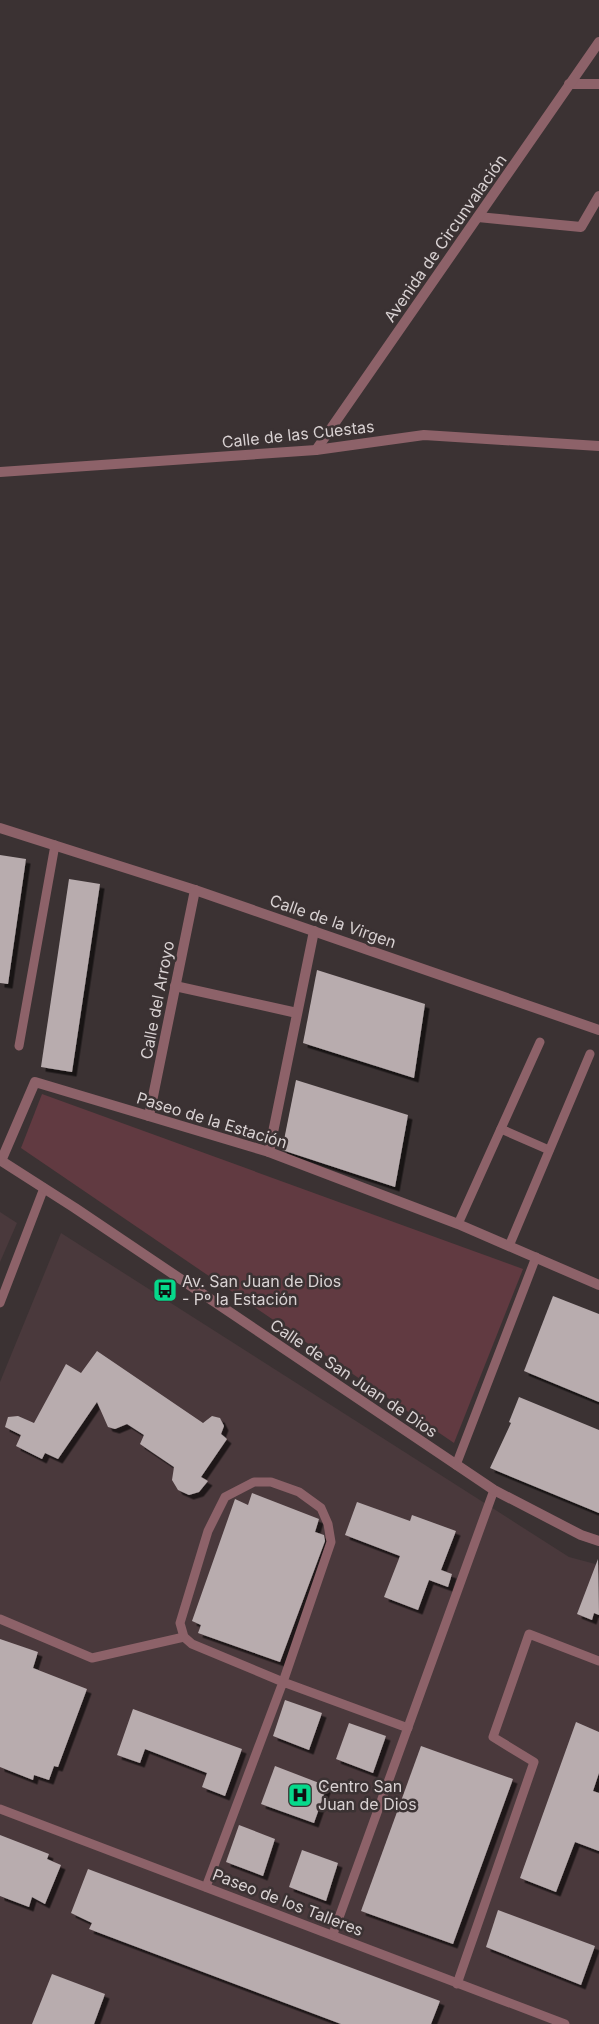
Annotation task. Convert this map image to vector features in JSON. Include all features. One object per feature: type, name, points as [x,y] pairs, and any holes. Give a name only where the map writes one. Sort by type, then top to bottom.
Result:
[{"type":"street","name":"Avenida de Circunvalación","points":[[316,450],[599,42]]},
{"type":"street","points":[[569,84],[599,84]]},
{"type":"street","points":[[478,217],[581,228],[599,196]]},
{"type":"street","name":"Calle de las Cuestas","points":[[0,472],[316,450],[424,435],[599,446]]},
{"type":"street","name":"Calle de la Virgen","points":[[0,828],[194,890],[599,1030]]},
{"type":"street","name":"Calle del Arroyo","points":[[149,1116],[194,890]]},
{"type":"street","points":[[269,1152],[314,931]]},
{"type":"street","points":[[175,986],[297,1014]]},
{"type":"street","name":"Paseo de la Estación","points":[[0,1161],[35,1082],[269,1152],[458,1224],[599,1285]]},
{"type":"street","name":"Calle de San Juan de Dios","points":[[0,1161],[44,1188],[494,1490],[581,1535],[599,1541]]},
{"type":"lane","points":[[19,1046],[55,845]]},
{"type":"lane","points":[[458,1224],[540,1042]]},
{"type":"lane","points":[[509,1246],[590,1054]]},
{"type":"lane","points":[[501,1129],[549,1150]]},
{"type":"lane","points":[[0,1303],[44,1188]]},
{"type":"lane","points":[[456,1465],[536,1257]]},
{"type":"lane","points":[[206,1887],[282,1682],[331,1542],[328,1524],[321,1508],[299,1492],[271,1482],[254,1482],[225,1497],[208,1530],[180,1623],[184,1637],[192,1644],[282,1682],[408,1728]]},
{"type":"lane","points":[[333,1934],[494,1490]]},
{"type":"lane","points":[[0,1619],[92,1658],[184,1637]]},
{"type":"lane","points":[[457,1984],[534,1762],[493,1737],[529,1634],[599,1660]]},
{"type":"lane","name":"Paseo de los Talleres","points":[[0,1809],[333,1934],[457,1984],[565,2024]]},
{"type":"shaded area","points":[[42,1094],[523,1269],[454,1443],[21,1148]]},
{"type":"shaded area","points":[[0,1212],[17,1223],[0,1262]]},
{"type":"shaded area","name":"Centro San Juan de Dios","points":[[61,1233],[569,1557],[599,1565],[599,2024],[0,2024],[0,1382]]},
{"type":"building","points":[[0,855],[26,859],[8,984],[0,983]]},
{"type":"building","points":[[69,879],[100,884],[72,1072],[41,1067]]},
{"type":"building","points":[[317,970],[425,1004],[414,1078],[303,1043]]},
{"type":"building","points":[[296,1080],[408,1115],[395,1187],[282,1150]]},
{"type":"building","points":[[553,1296],[599,1314],[599,1402],[524,1371]]},
{"type":"building","points":[[97,1351],[203,1423],[212,1416],[220,1418],[224,1426],[221,1434],[227,1439],[201,1477],[208,1481],[199,1492],[189,1495],[178,1490],[172,1480],[174,1467],[140,1444],[144,1435],[127,1424],[115,1429],[108,1427],[97,1402],[58,1459],[45,1453],[42,1459],[16,1446],[21,1435],[5,1427],[8,1417],[18,1416],[34,1423],[66,1364],[81,1373]]},
{"type":"building","points":[[519,1397],[599,1430],[599,1513],[490,1468],[511,1423],[509,1422]]},
{"type":"building","points":[[252,1493],[319,1519],[315,1532],[324,1535],[325,1541],[280,1662],[198,1633],[201,1625],[192,1621],[235,1499],[248,1505]]},
{"type":"building","points":[[357,1502],[410,1521],[412,1515],[456,1531],[441,1570],[452,1574],[448,1587],[429,1580],[418,1610],[384,1597],[400,1556],[345,1535]]},
{"type":"building","points":[[598,1559],[599,1615],[594,1613],[592,1620],[577,1614]]},
{"type":"building","points":[[0,1639],[38,1652],[33,1668],[87,1689],[58,1767],[54,1766],[49,1780],[34,1775],[33,1780],[0,1767]]},
{"type":"building","points":[[285,1700],[322,1713],[309,1750],[273,1736]]},
{"type":"building","points":[[133,1709],[242,1749],[225,1796],[202,1787],[207,1773],[145,1749],[140,1763],[117,1755]]},
{"type":"building","points":[[576,1722],[599,1732],[599,1773],[593,1791],[599,1793],[599,1851],[575,1842],[556,1892],[520,1878]]},
{"type":"building","points":[[349,1723],[386,1736],[373,1773],[336,1759]]},
{"type":"building","points":[[421,1746],[513,1779],[453,1944],[361,1911]]},
{"type":"building","points":[[275,1766],[327,1786],[314,1823],[261,1804]]},
{"type":"building","points":[[239,1825],[275,1839],[263,1876],[226,1862]]},
{"type":"building","points":[[0,1835],[49,1854],[47,1859],[61,1865],[45,1904],[32,1897],[29,1907],[0,1896]]},
{"type":"building","points":[[302,1850],[338,1863],[326,1901],[289,1887]]},
{"type":"building","points":[[88,1869],[440,2001],[431,2024],[341,2024],[89,1929],[92,1923],[71,1913]]},
{"type":"building","points":[[498,1910],[595,1946],[581,1985],[486,1947]]},
{"type":"building","points":[[52,1974],[105,1994],[94,2024],[32,2024]]},
{"type":"place","name":"Av. San Juan de Dios - Pº la Estación","points":[[165,1290]]},
{"type":"place","name":"Centro San Juan de Dios","points":[[300,1795]]}]
